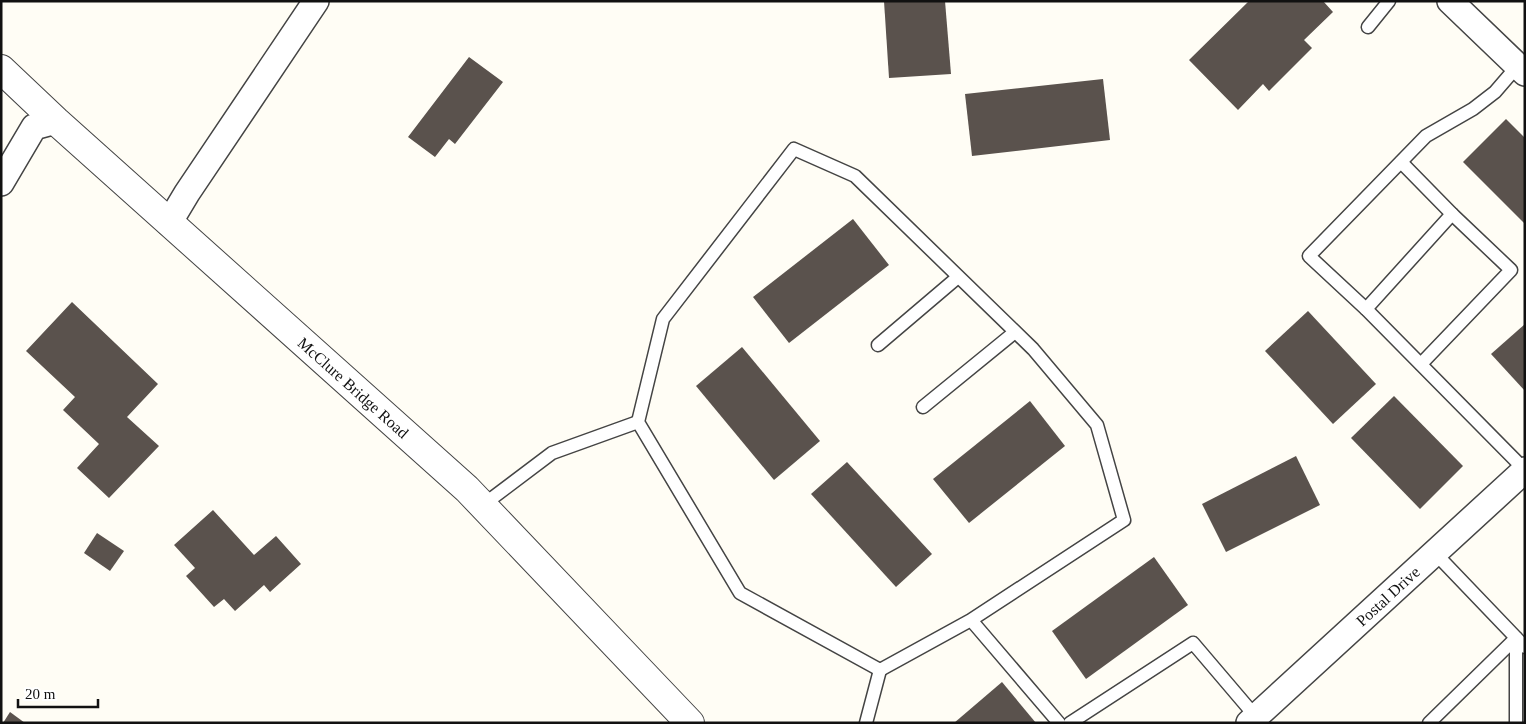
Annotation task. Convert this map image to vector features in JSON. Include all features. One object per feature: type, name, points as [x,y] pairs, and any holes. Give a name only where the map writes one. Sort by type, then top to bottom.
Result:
[{"type":"street","points":[[169,223],[187,193],[316,1]]},
{"type":"street","points":[[1450,1],[1522,66]]},
{"type":"street","name":"McClure Bridge Road","points":[[1,69],[169,223],[467,488],[690,723]]},
{"type":"street","points":[[1,183],[34,127],[56,121]]},
{"type":"street","name":"Postal Drive","points":[[1252,720],[1525,470]]},
{"type":"lane","points":[[1368,27],[1389,1]]},
{"type":"lane","points":[[1522,66],[1495,92],[1473,108],[1426,136],[1309,256],[1366,309],[1525,470]]},
{"type":"lane","points":[[866,723],[880,670],[971,620],[1124,520],[1097,425],[1032,349],[855,176],[794,149],[663,319],[638,422],[740,593],[880,670]]},
{"type":"lane","points":[[1401,162],[1510,270],[1421,364]]},
{"type":"lane","points":[[1366,309],[1452,214]]},
{"type":"lane","points":[[878,344],[958,277]]},
{"type":"lane","points":[[923,407],[1015,332]]},
{"type":"lane","points":[[483,506],[552,453],[638,422]]},
{"type":"lane","points":[[1434,552],[1521,643],[1516,723]]},
{"type":"lane","points":[[971,620],[1059,723]]},
{"type":"lane","points":[[1070,723],[1193,643],[1252,720]]},
{"type":"lane","points":[[1429,723],[1521,643]]},
{"type":"building","points":[[884,1],[945,1],[951,74],[889,78]]},
{"type":"building","points":[[1249,1],[1323,1],[1333,12],[1304,40],[1312,48],[1269,91],[1263,84],[1238,110],[1189,60]]},
{"type":"building","points":[[469,57],[503,82],[455,144],[449,139],[435,157],[408,137]]},
{"type":"building","points":[[1103,79],[1110,140],[972,156],[965,94]]},
{"type":"building","points":[[1506,119],[1525,138],[1525,224],[1463,162]]},
{"type":"building","points":[[853,219],[889,265],[789,343],[753,297]]},
{"type":"building","points":[[72,302],[158,384],[127,417],[159,446],[109,498],[77,468],[99,444],[63,410],[75,397],[26,351]]},
{"type":"building","points":[[1308,311],[1376,384],[1333,424],[1265,351]]},
{"type":"building","points":[[1525,324],[1525,391],[1491,354]]},
{"type":"building","points":[[742,347],[820,441],[774,480],[696,386]]},
{"type":"building","points":[[1394,396],[1463,466],[1420,509],[1351,438]]},
{"type":"building","points":[[1030,401],[1065,446],[969,523],[933,479]]},
{"type":"building","points":[[1296,456],[1320,505],[1226,552],[1202,504]]},
{"type":"building","points":[[847,462],[932,554],[896,587],[811,494]]},
{"type":"building","points":[[213,510],[254,555],[276,536],[301,564],[270,592],[264,585],[235,611],[224,599],[214,607],[186,576],[195,568],[174,545]]},
{"type":"building","points":[[97,533],[124,551],[110,571],[84,553]]},
{"type":"building","points":[[1154,557],[1188,605],[1086,679],[1052,631]]},
{"type":"building","points":[[1002,682],[1036,723],[954,723]]},
{"type":"building","points":[[10,712],[25,723],[3,723]]}]
